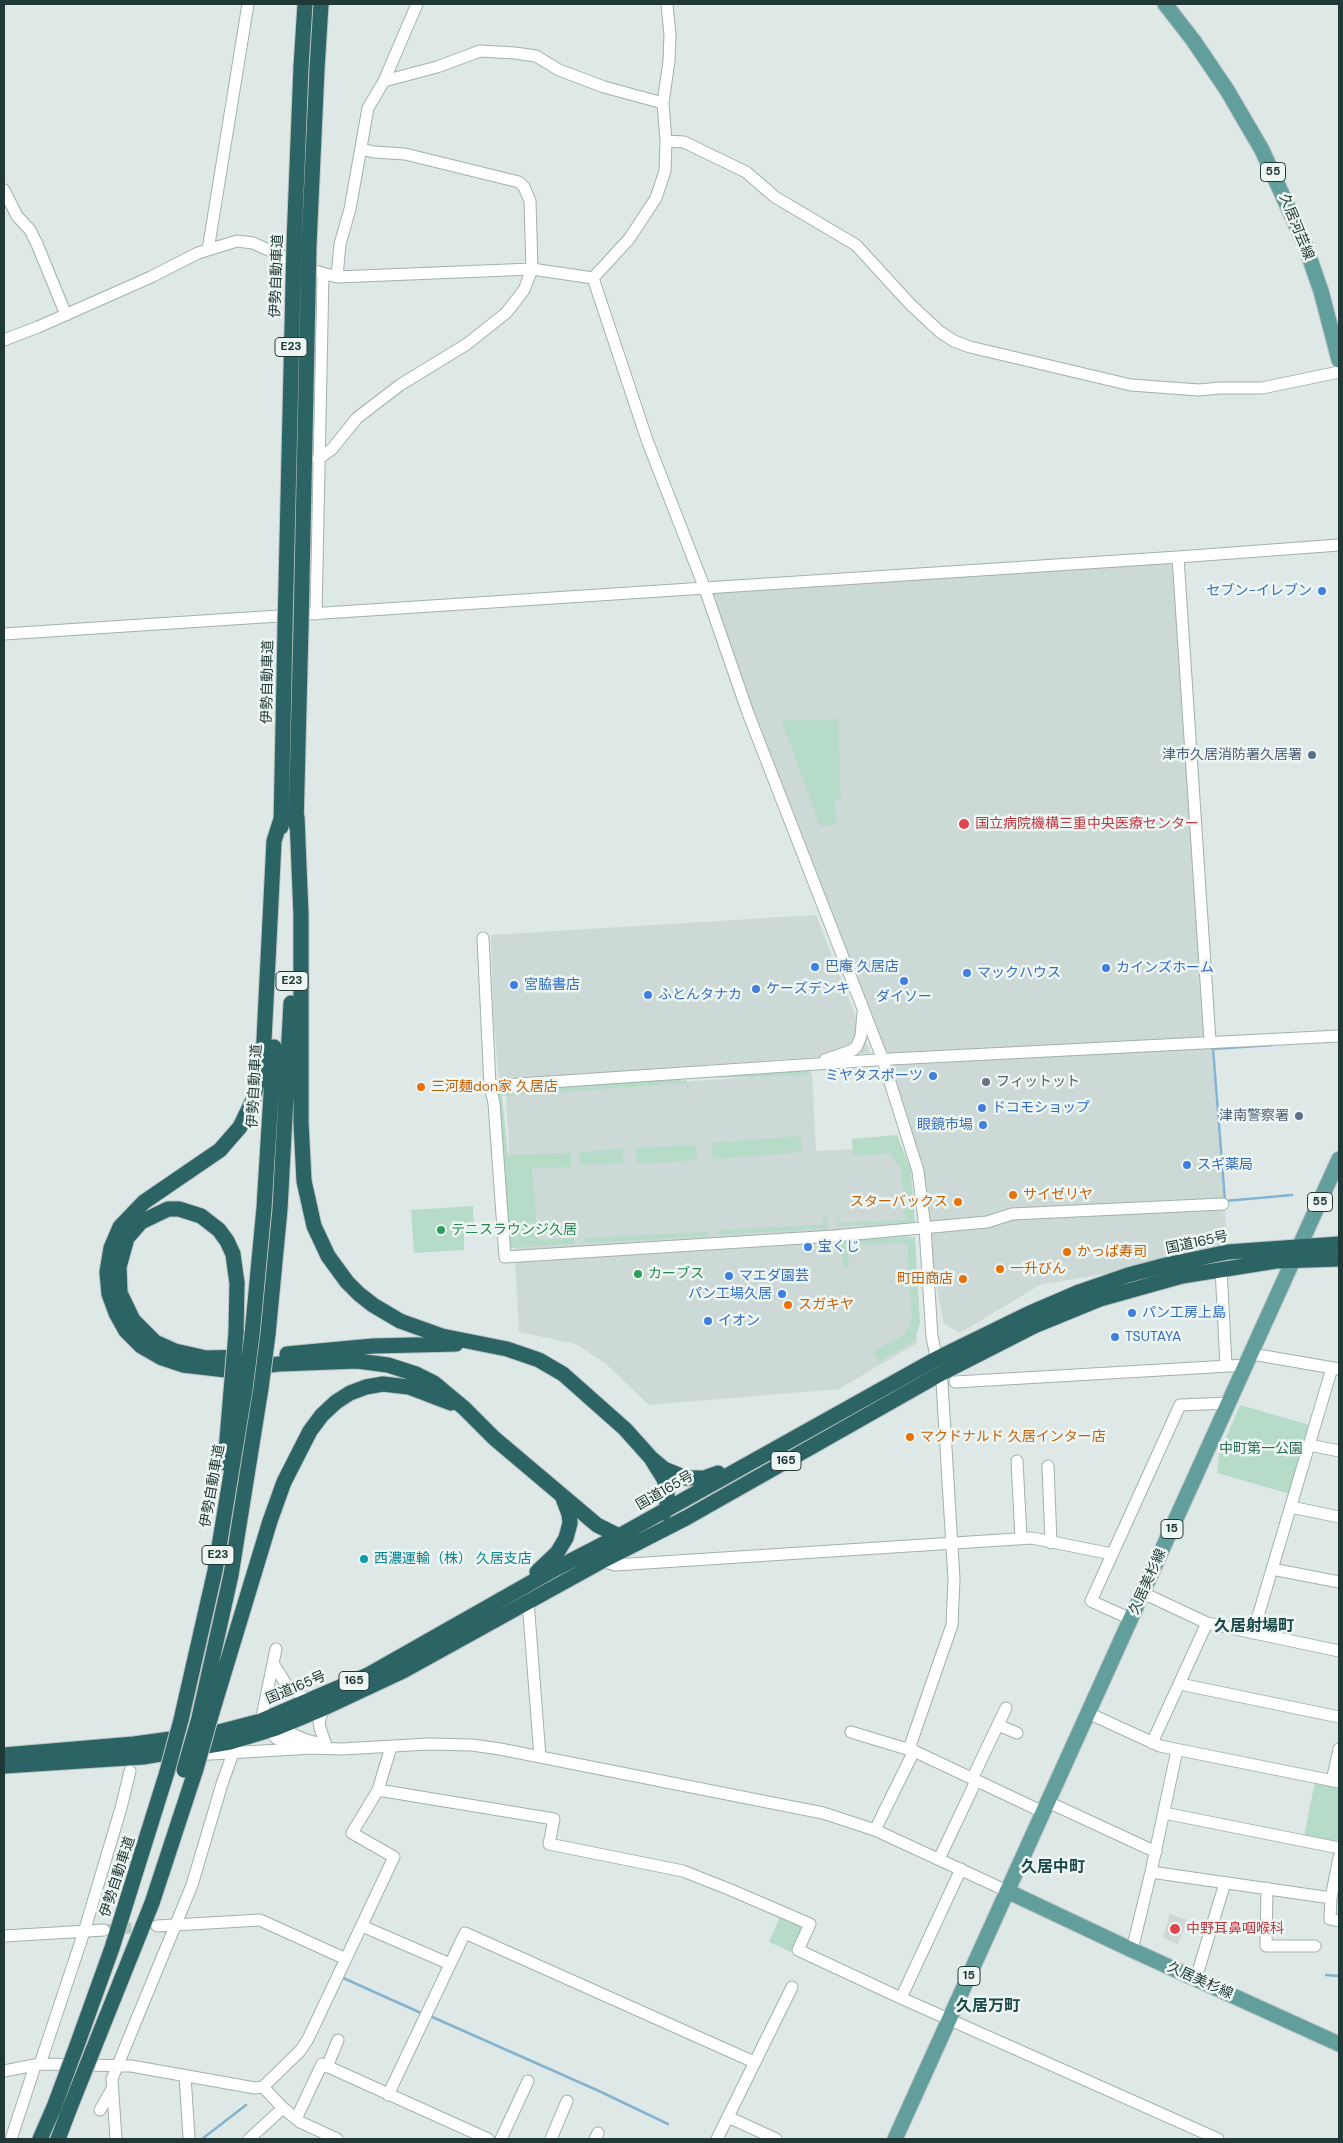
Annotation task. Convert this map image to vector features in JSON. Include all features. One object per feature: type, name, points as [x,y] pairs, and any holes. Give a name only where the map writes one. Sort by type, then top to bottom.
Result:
[{"type":"highway","name":"伊勢自動車道","points":[[58,2139],[93,2050],[131,1944],[190,1770],[204,1718],[231,1575],[268,1334],[285,1138],[289,817],[285,628],[294,244],[305,4]]},
{"type":"highway","name":"伊勢自動車道","points":[[40,2139],[54,2107],[112,1948],[167,1772],[181,1720],[215,1572],[238,1390],[252,1335],[269,1137],[301,626],[309,245],[321,4]]},
{"type":"highway","points":[[289,817],[301,915],[302,1152],[304,1181],[314,1226],[320,1241],[347,1282],[373,1305],[400,1321],[419,1328],[515,1352],[539,1360],[563,1374],[625,1429],[650,1458],[667,1487],[667,1508],[652,1536],[619,1536],[597,1525],[494,1438],[464,1408],[434,1383],[416,1374],[401,1368],[371,1362],[335,1361],[226,1370],[178,1364],[162,1358],[141,1346],[126,1331],[112,1304],[107,1272],[111,1248],[120,1227],[144,1202],[220,1150],[240,1128],[253,1100],[263,1060],[274,841],[289,817]]},
{"type":"highway","points":[[238,1390],[236,1333],[237,1283],[233,1254],[228,1241],[219,1230],[202,1216],[178,1209],[168,1209],[141,1222],[128,1238],[122,1250],[118,1279],[120,1293],[128,1313],[138,1328],[155,1342],[175,1351],[200,1357],[226,1359],[373,1346],[478,1344]]},
{"type":"highway","name":"国道165号","points":[[4,1766],[143,1757],[230,1742],[269,1726],[324,1708],[403,1671],[528,1601],[652,1536],[1028,1314],[1079,1292],[1128,1275],[1228,1252],[1339,1244]]},
{"type":"highway","name":"国道165号","points":[[4,1755],[134,1744],[269,1726],[309,1701],[368,1674],[807,1430],[938,1366],[1100,1298],[1182,1276],[1293,1260],[1339,1259]]},
{"type":"highway","points":[[204,1718],[284,1482],[310,1431],[322,1415],[336,1402],[350,1393],[366,1387],[383,1384],[409,1387],[464,1408]]},
{"type":"highway","points":[[650,1458],[676,1475],[686,1478],[704,1478],[727,1470],[807,1430]]},
{"type":"highway","points":[[510,1594],[546,1564],[562,1546],[570,1523],[563,1498]]},
{"type":"main road","name":"久居河芸線","points":[[1165,4],[1228,90],[1262,150],[1305,245],[1339,360]]},
{"type":"main road","name":"55","points":[[1300,1246],[1339,1159]]},
{"type":"main road","name":"久居美杉線","points":[[895,2139],[1300,1246]]},
{"type":"main road","name":"久居美杉線","points":[[1007,1891],[1339,2044]]},
{"type":"street","points":[[208,250],[248,4]]},
{"type":"street","points":[[337,278],[340,244],[347,220],[368,108],[384,82],[417,4]]},
{"type":"street","points":[[593,278],[629,239],[656,198],[665,171],[666,141],[663,103],[669,61],[670,35],[667,4]]},
{"type":"street","points":[[384,82],[480,51],[515,53],[536,56],[558,70],[604,87],[663,103]]},
{"type":"street","points":[[666,141],[684,142],[740,169],[775,197],[856,245],[910,304],[940,332],[954,341],[970,347],[1131,386],[1199,390],[1262,388],[1339,372]]},
{"type":"street","points":[[318,459],[332,449],[357,418],[385,396],[415,374],[468,344],[506,313],[524,290],[532,269],[530,201],[524,186],[519,182],[405,154],[374,152],[361,149]]},
{"type":"street","points":[[4,190],[17,216],[30,230],[37,244],[66,314]]},
{"type":"street","points":[[4,340],[151,276],[198,253],[237,242],[248,242],[323,274],[337,278],[532,269],[593,278]]},
{"type":"street","points":[[316,614],[323,274]]},
{"type":"street","points":[[593,278],[647,440],[705,589],[748,713],[883,1060],[918,1171],[925,1228],[932,1337],[938,1366],[952,1543],[954,1579],[952,1625],[946,1647],[910,1742],[912,1750],[875,1830]]},
{"type":"street","points":[[4,634],[1178,558],[1339,545]]},
{"type":"street","points":[[1178,558],[1210,1041]]},
{"type":"street","points":[[483,938],[490,1086],[494,1103],[505,1257],[834,1236],[986,1222],[1012,1214],[1223,1204]]},
{"type":"street","points":[[809,1065],[853,1050],[861,1036],[863,1008]]},
{"type":"street","points":[[490,1086],[883,1060],[1210,1041],[1339,1036]]},
{"type":"street","points":[[1221,1269],[1226,1365]]},
{"type":"street","points":[[955,1382],[1226,1365],[1249,1359],[1336,1368],[1309,1444],[1253,1633]]},
{"type":"street","points":[[1131,1619],[1091,1601],[1112,1554],[1180,1405],[1229,1403]]},
{"type":"street","points":[[1309,1444],[1339,1451]]},
{"type":"street","points":[[1017,1461],[1021,1539]]},
{"type":"street","points":[[1048,1466],[1051,1543]]},
{"type":"street","points":[[1291,1507],[1339,1517]]},
{"type":"street","points":[[602,1561],[615,1565],[1032,1538],[1112,1554]]},
{"type":"street","points":[[1272,1569],[1339,1582]]},
{"type":"street","points":[[1143,1593],[1208,1623],[1339,1651]]},
{"type":"street","points":[[528,1601],[540,1757]]},
{"type":"street","points":[[1152,1743],[1208,1623]]},
{"type":"street","points":[[276,1649],[269,1726],[276,1738],[287,1744],[313,1748]]},
{"type":"street","points":[[274,1665],[286,1684],[309,1701]]},
{"type":"street","points":[[1180,1684],[1339,1717]]},
{"type":"street","points":[[324,1708],[319,1721],[326,1745]]},
{"type":"street","points":[[939,1859],[1006,1708]]},
{"type":"street","points":[[1088,1713],[1152,1743],[1177,1750],[1336,1782],[1339,1749]]},
{"type":"street","points":[[998,1725],[1017,1733]]},
{"type":"street","points":[[269,1726],[306,1740],[326,1745],[391,1747]]},
{"type":"street","points":[[851,1732],[912,1750],[974,1780],[1156,1852]]},
{"type":"street","points":[[143,1757],[313,1748],[391,1747],[428,1744],[472,1745],[823,1813],[875,1830],[1007,1891]]},
{"type":"street","points":[[4,2071],[37,2065],[131,2066],[255,2088],[263,2087],[300,2051],[394,1857],[352,1832],[378,1790],[391,1747]]},
{"type":"street","points":[[1132,1950],[1156,1852],[1177,1750]]},
{"type":"street","points":[[116,2139],[112,2079],[192,1885],[233,1753]]},
{"type":"street","points":[[11,2139],[84,1932],[121,1808],[130,1771]]},
{"type":"street","points":[[378,1790],[554,1819],[548,1844],[683,1871],[810,1924],[798,1950],[900,1998],[1218,2139]]},
{"type":"street","points":[[1164,1813],[1339,1848]]},
{"type":"street","points":[[1339,1857],[1331,1898],[1330,1919],[1339,1921]]},
{"type":"street","points":[[900,1998],[960,1870]]},
{"type":"street","points":[[1151,1872],[1331,1898]]},
{"type":"street","points":[[1196,1978],[1225,1883]]},
{"type":"street","points":[[1267,1888],[1266,1946],[1315,1946]]},
{"type":"street","points":[[157,1926],[260,1920],[346,1959]]},
{"type":"street","points":[[362,1926],[450,1964]]},
{"type":"street","points":[[4,1936],[104,1930]]},
{"type":"street","points":[[388,2094],[464,1933],[754,2062]]},
{"type":"street","points":[[717,2139],[792,1987]]},
{"type":"street","points":[[328,2067],[338,2040]]},
{"type":"street","points":[[296,2119],[322,2064],[488,2139]]},
{"type":"street","points":[[185,2076],[189,2137]]},
{"type":"street","points":[[501,2139],[528,2080]]},
{"type":"street","points":[[263,2087],[296,2119],[337,2139]]},
{"type":"street","points":[[100,2110],[112,2089]]},
{"type":"street","points":[[551,2139],[568,2101]]},
{"type":"street","points":[[249,2139],[283,2108]]},
{"type":"street","points":[[728,2117],[776,2139]]},
{"type":"shaded area","points":[[1178,557],[1198,882],[1228,1252],[1040,1285],[960,1333],[944,1324],[925,1228],[918,1171],[705,589]]},
{"type":"shaded area","points":[[816,915],[870,1053],[499,1080],[493,1014],[491,935]]},
{"type":"shaded area","points":[[812,1073],[816,1151],[898,1147],[902,1157],[917,1343],[839,1389],[649,1405],[605,1363],[576,1344],[519,1332],[506,1094]]},
{"type":"shaded area","name":"中野耳鼻咽喉科","points":[[1170,1914],[1187,1920],[1178,1944],[1163,1938]]},
{"type":"green space","points":[[838,719],[841,800],[835,800],[836,825],[820,826],[782,721]]},
{"type":"green space","points":[[809,1068],[810,1075],[717,1078],[716,1073]]},
{"type":"green space","points":[[680,1075],[681,1081],[686,1080],[691,1091],[689,1091],[686,1083],[502,1096],[508,1155],[571,1153],[571,1167],[532,1168],[538,1240],[574,1238],[574,1244],[507,1248],[495,1088]]},
{"type":"green space","points":[[897,1135],[911,1170],[915,1223],[838,1226],[836,1217],[839,1217],[840,1223],[905,1220],[901,1168],[890,1153],[853,1156],[852,1139]]},
{"type":"green space","points":[[801,1136],[802,1152],[713,1159],[712,1143]]},
{"type":"green space","points":[[696,1145],[697,1160],[637,1164],[636,1148]]},
{"type":"green space","points":[[622,1149],[623,1163],[580,1165],[580,1152]]},
{"type":"green space","name":"テニスラウンジ久居","points":[[473,1206],[474,1229],[464,1230],[464,1250],[414,1253],[411,1210]]},
{"type":"green space","points":[[823,1217],[827,1217],[828,1228],[718,1235],[718,1230],[823,1225]]},
{"type":"green space","points":[[707,1232],[708,1236],[585,1243],[585,1238]]},
{"type":"green space","points":[[915,1237],[920,1323],[914,1341],[878,1362],[873,1352],[905,1335],[912,1320],[907,1243],[853,1245],[848,1250],[849,1267],[843,1267],[841,1247],[846,1240]]},
{"type":"green space","name":"中町第一公園","points":[[1240,1405],[1310,1425],[1290,1494],[1217,1473],[1219,1454]]},
{"type":"green space","points":[[1315,1781],[1339,1786],[1339,1834],[1338,1840],[1334,1843],[1304,1837]]},
{"type":"green space","points":[[781,1914],[799,1922],[801,1930],[791,1952],[769,1942]]},
{"type":"waterway","points":[[1271,1045],[1213,1049],[1225,1201],[1292,1195]]},
{"type":"waterway","points":[[1326,1975],[1339,1976]]},
{"type":"waterway","points":[[341,1977],[421,2013]]},
{"type":"waterway","points":[[430,2016],[599,2091],[668,2124]]},
{"type":"waterway","points":[[202,2139],[246,2105]]},
{"type":"tunnel","points":[[104,1930],[148,1927]]},
{"type":"place","name":"セブン-イレブン","points":[[1322,591]]},
{"type":"place","name":"津市久居消防署久居署","points":[[1312,755]]},
{"type":"place","name":"国立病院機構三重中央医療センター","points":[[964,824]]},
{"type":"place","name":"巴庵 久居店","points":[[815,967]]},
{"type":"place","name":"カインズホーム","points":[[1106,968]]},
{"type":"place","name":"マックハウス","points":[[967,973]]},
{"type":"place","name":"ダイソー","points":[[904,981]]},
{"type":"place","name":"宮脇書店","points":[[514,985]]},
{"type":"place","name":"ケーズデンキ","points":[[756,989]]},
{"type":"place","name":"ふとんタナカ","points":[[648,995]]},
{"type":"place","name":"ミヤタスポーツ","points":[[933,1076]]},
{"type":"place","name":"フィットット","points":[[986,1082]]},
{"type":"place","name":"三河麺don家 久居店","points":[[421,1087]]},
{"type":"place","name":"ドコモショップ","points":[[982,1108]]},
{"type":"place","name":"津南警察署","points":[[1299,1116]]},
{"type":"place","name":"眼鏡市場","points":[[983,1125]]},
{"type":"place","name":"スギ薬局","points":[[1187,1165]]},
{"type":"place","name":"サイゼリヤ","points":[[1013,1195]]},
{"type":"place","name":"スターバックス","points":[[958,1202]]},
{"type":"place","name":"テニスラウンジ久居","points":[[441,1230]]},
{"type":"place","name":"宝くじ","points":[[808,1247]]},
{"type":"place","name":"かっぱ寿司","points":[[1067,1252]]},
{"type":"place","name":"一升びん","points":[[1000,1269]]},
{"type":"place","name":"カーブス","points":[[638,1274]]},
{"type":"place","name":"マエダ園芸","points":[[729,1276]]},
{"type":"place","name":"町田商店","points":[[963,1279]]},
{"type":"place","name":"パン工場久居","points":[[782,1294]]},
{"type":"place","name":"スガキヤ","points":[[788,1305]]},
{"type":"place","name":"パン工房上島","points":[[1132,1313]]},
{"type":"place","name":"イオン","points":[[708,1321]]},
{"type":"place","name":"TSUTAYA","points":[[1115,1337]]},
{"type":"place","name":"マクドナルド 久居インター店","points":[[910,1437]]},
{"type":"place","name":"西濃運輸（株） 久居支店","points":[[364,1559]]},
{"type":"place","name":"中野耳鼻咽喉科","points":[[1175,1929]]},
{"type":"district","name":"久居射場町","points":[[1254,1627]]},
{"type":"district","name":"久居中町","points":[[1053,1868]]},
{"type":"district","name":"久居万町","points":[[988,2007]]}]
